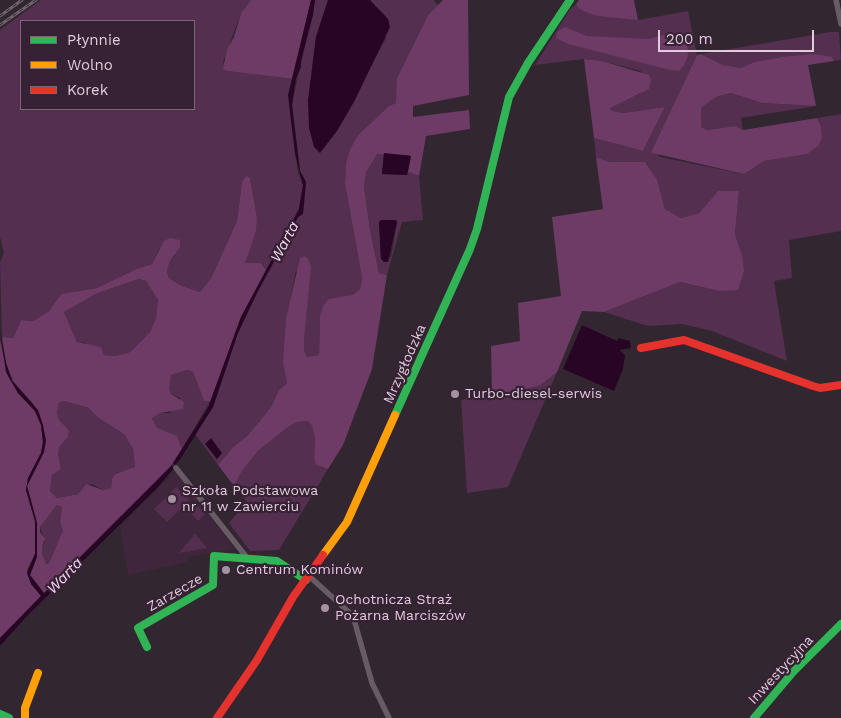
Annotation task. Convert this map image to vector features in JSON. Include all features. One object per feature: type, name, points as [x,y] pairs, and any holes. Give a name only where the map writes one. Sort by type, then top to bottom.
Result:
[{"type":"street","name":"Mrzygłodzka","points":[[217,718],[257,660],[307,578],[347,522],[468,253],[477,229],[502,119],[510,97],[528,63],[570,0]]},
{"type":"street","points":[[836,0],[841,24]]},
{"type":"street","points":[[641,348],[684,340],[813,386],[820,388],[841,385]]},
{"type":"street","points":[[176,468],[250,559],[277,561],[307,578],[354,616],[374,690],[389,718]]},
{"type":"street","name":"Zarzecze","points":[[147,647],[138,628],[214,585],[214,556],[250,559]]},
{"type":"street","name":"Inwestycyjna","points":[[754,718],[794,671],[841,624]]},
{"type":"street","name":"Inwestycyjna","points":[[826,640],[841,629]]},
{"type":"street","points":[[25,718],[26,708],[38,673]]},
{"type":"street","points":[[0,714],[9,718]]},
{"type":"shaded area","points":[[41,0],[251,0],[241,13],[223,62],[227,71],[293,79],[290,110],[298,173],[303,185],[298,213],[266,270],[261,263],[245,263],[257,217],[250,178],[242,182],[237,221],[211,278],[200,292],[182,286],[169,278],[167,271],[170,261],[175,255],[160,248],[152,264],[136,269],[97,288],[61,294],[49,311],[33,321],[21,320],[13,338],[2,337],[0,262],[4,253],[0,237],[0,30]]},
{"type":"shaded area","points":[[251,0],[311,0],[293,79],[223,69],[227,49],[234,37],[241,13]]},
{"type":"shaded area","points":[[315,0],[328,0],[316,37],[312,66],[337,131],[386,38],[370,0],[433,0],[438,5],[428,15],[397,78],[397,103],[389,106],[358,135],[350,149],[346,163],[345,184],[362,278],[360,289],[320,316],[319,355],[307,357],[304,350],[304,340],[308,293],[296,270],[292,291],[287,383],[279,390],[271,407],[259,422],[247,436],[233,447],[218,465],[195,434],[213,407],[235,339],[255,295],[302,210],[306,182],[300,171],[292,103]]},
{"type":"shaded area","points":[[443,0],[468,0],[469,95],[413,106],[413,117],[469,110],[470,129],[426,136],[419,176],[408,172],[411,156],[407,155],[377,154],[366,172],[364,186],[370,230],[379,273],[387,275],[372,369],[343,445],[328,469],[316,465],[314,459],[315,438],[312,426],[308,421],[297,422],[258,451],[242,471],[234,486],[218,465],[233,447],[247,436],[259,422],[271,407],[279,390],[287,383],[283,362],[286,319],[300,258],[304,256],[308,259],[311,267],[304,340],[304,350],[307,357],[319,355],[320,316],[323,306],[329,299],[352,295],[360,289],[362,278],[345,184],[346,163],[350,149],[358,135],[389,106],[396,103],[397,78],[428,15]]},
{"type":"shaded area","points":[[579,0],[634,0],[638,20],[598,16],[586,12],[578,8],[576,4]]},
{"type":"shaded area","points":[[576,4],[578,8],[638,20],[688,11],[697,55],[652,150],[660,157],[744,174],[764,161],[797,155],[821,127],[817,118],[841,114],[841,231],[789,240],[792,278],[774,281],[787,361],[712,331],[682,324],[648,326],[604,312],[680,282],[719,291],[742,255],[735,234],[739,192],[718,191],[699,213],[681,218],[665,209],[657,179],[646,163],[609,162],[596,157],[594,138],[643,151],[665,107],[623,113],[611,111],[610,107],[616,103],[640,94],[641,71],[602,61],[584,59],[535,65],[570,9]]},
{"type":"shaded area","points":[[565,27],[587,36],[649,39],[664,35],[687,38],[688,56],[679,71],[666,69],[568,44],[556,38],[557,32]]},
{"type":"shaded area","points":[[839,32],[841,60],[834,61],[832,57],[781,57],[754,62],[742,68],[723,65],[701,54]]},
{"type":"shaded area","points":[[701,54],[723,65],[741,68],[754,62],[781,57],[814,54],[832,57],[834,61],[808,65],[816,106],[762,103],[731,93],[716,97],[701,108],[701,127],[707,130],[735,126],[743,130],[817,118],[821,127],[822,138],[818,146],[807,154],[764,161],[744,174],[652,153],[697,55]]},
{"type":"shaded area","points":[[584,59],[602,61],[649,75],[651,80],[649,89],[610,108],[612,111],[623,113],[665,107],[643,151],[594,138]]},
{"type":"shaded area","points":[[731,93],[762,103],[816,106],[741,118],[743,130],[735,126],[707,130],[701,127],[701,108],[716,97]]},
{"type":"shaded area","points":[[384,153],[382,174],[407,175],[408,172],[419,176],[423,220],[402,222],[387,275],[379,273],[370,230],[364,186],[365,172],[377,154]],"holes":[[[379,222],[397,222],[391,257],[381,259]]]},
{"type":"shaded area","points":[[596,157],[609,162],[645,162],[657,179],[665,209],[681,218],[699,213],[718,191],[739,191],[735,234],[742,255],[744,271],[738,290],[719,291],[680,282],[604,312],[582,311],[557,372],[541,385],[510,393],[492,394],[491,346],[520,341],[518,303],[561,296],[552,217],[603,209]]},
{"type":"shaded area","points":[[246,176],[250,178],[257,217],[256,231],[245,263],[261,263],[266,270],[241,317],[210,402],[204,401],[193,372],[188,370],[171,375],[169,389],[171,394],[184,402],[183,409],[160,413],[152,418],[157,428],[177,436],[182,449],[169,469],[44,594],[30,575],[35,562],[37,523],[27,486],[44,452],[43,425],[34,405],[13,381],[6,363],[2,337],[13,338],[21,320],[33,321],[49,311],[61,294],[97,288],[136,269],[152,264],[164,241],[170,238],[180,240],[180,247],[170,261],[167,271],[169,278],[182,286],[200,292],[211,278],[237,221],[242,182]],"holes":[[[139,279],[146,281],[158,300],[156,318],[150,332],[130,352],[115,356],[104,355],[101,347],[77,342],[64,312],[98,293]],[[64,401],[89,408],[97,417],[124,434],[133,449],[135,467],[115,474],[112,479],[111,488],[103,490],[86,484],[78,494],[57,498],[50,491],[52,475],[61,469],[58,454],[60,446],[68,437],[69,430],[59,420],[57,413],[59,403]],[[57,505],[62,507],[60,522],[63,530],[49,563],[46,564],[42,554],[45,539],[40,532],[40,527]]]},
{"type":"shaded area","points":[[139,279],[146,281],[158,300],[156,318],[150,332],[130,352],[115,356],[104,355],[85,343],[77,342],[64,312],[98,293]]},
{"type":"shaded area","points":[[0,340],[8,376],[18,393],[35,411],[41,425],[43,442],[41,453],[28,478],[26,490],[35,521],[35,554],[27,570],[28,576],[41,596],[0,638]]},
{"type":"shaded area","points":[[189,370],[193,372],[204,401],[209,403],[182,449],[179,442],[156,428],[152,417],[160,413],[170,413],[181,398],[171,394],[168,389],[171,375]]},
{"type":"shaded area","points":[[557,372],[508,487],[467,493],[461,400],[541,385]]},
{"type":"shaded area","points":[[64,401],[89,408],[97,417],[124,434],[133,449],[135,467],[131,470],[116,473],[112,479],[111,488],[103,490],[92,484],[84,486],[78,494],[57,498],[50,491],[52,475],[61,468],[58,454],[60,446],[68,437],[69,430],[59,420],[57,413],[59,403]]},
{"type":"shaded area","points":[[308,421],[312,426],[315,438],[314,459],[316,465],[328,469],[279,550],[250,551],[229,523],[247,502],[234,486],[242,471],[258,451],[288,427],[297,422]]},
{"type":"shaded area","name":"Szkoła Podstawowa nr 11 w Zawierciu","points":[[175,472],[235,549],[187,557],[187,562],[128,575],[120,527]]},
{"type":"shaded area","points":[[176,487],[189,500],[167,522],[154,509]]},
{"type":"shaded area","points":[[194,502],[205,514],[198,521],[186,508]]},
{"type":"shaded area","points":[[57,505],[62,507],[60,521],[63,530],[49,563],[45,564],[42,547],[45,542],[40,527]]},
{"type":"shaded area","points":[[195,534],[207,548],[179,553]]},
{"type":"water","points":[[311,0],[315,0],[313,15],[301,67],[296,78],[292,106],[300,171],[306,182],[303,214],[298,217],[257,293],[238,333],[213,407],[175,465],[173,463],[208,408],[241,317],[299,209],[303,185],[295,154],[288,95]]},
{"type":"water","points":[[328,0],[370,0],[388,19],[390,27],[355,100],[337,131],[320,153],[314,147],[309,128],[308,100],[316,37]]},
{"type":"water","points":[[384,153],[411,156],[407,175],[382,174]]},
{"type":"water","points":[[381,220],[396,220],[397,222],[388,262],[384,262],[381,259],[379,222]]},
{"type":"water","points":[[582,325],[617,341],[619,338],[630,341],[631,348],[619,350],[625,355],[623,369],[614,391],[563,369]]},
{"type":"water","name":"Warta","points":[[0,332],[6,363],[12,381],[38,410],[46,441],[44,452],[27,486],[37,523],[37,557],[30,575],[44,593],[171,466],[174,468],[158,487],[26,617],[0,646],[0,638],[41,596],[31,584],[27,573],[35,554],[35,521],[26,490],[28,478],[41,453],[43,442],[41,425],[35,411],[18,393],[6,372]]},
{"type":"water","points":[[211,438],[222,453],[217,459],[205,444]]},
{"type":"railway","points":[[0,16],[22,0]]},
{"type":"railway","points":[[0,25],[36,0]]},
{"type":"traffic: fast","points":[[395,415],[470,249],[477,229],[509,97],[528,63],[570,0]]},
{"type":"traffic: fast","points":[[147,647],[138,628],[213,585],[214,556],[277,561],[306,580]]},
{"type":"traffic: fast","points":[[754,718],[794,671],[841,624]]},
{"type":"traffic: fast","points":[[0,714],[9,718]]},
{"type":"traffic: slow","points":[[323,555],[347,522],[395,415]]},
{"type":"traffic: slow","points":[[25,718],[25,708],[38,673]]},
{"type":"traffic: jam","points":[[641,348],[684,340],[813,386],[820,388],[841,385]]},
{"type":"traffic: jam","points":[[217,718],[257,660],[293,597],[323,555]]},
{"type":"place","name":"Turbo-diesel-serwis","points":[[455,394]]},
{"type":"place","name":"Szkoła Podstawowa nr 11 w Zawierciu","points":[[172,499]]},
{"type":"place","name":"Centrum Kominów","points":[[226,570]]},
{"type":"place","name":"Ochotnicza Straż Pożarna Marciszów","points":[[325,608]]}]
